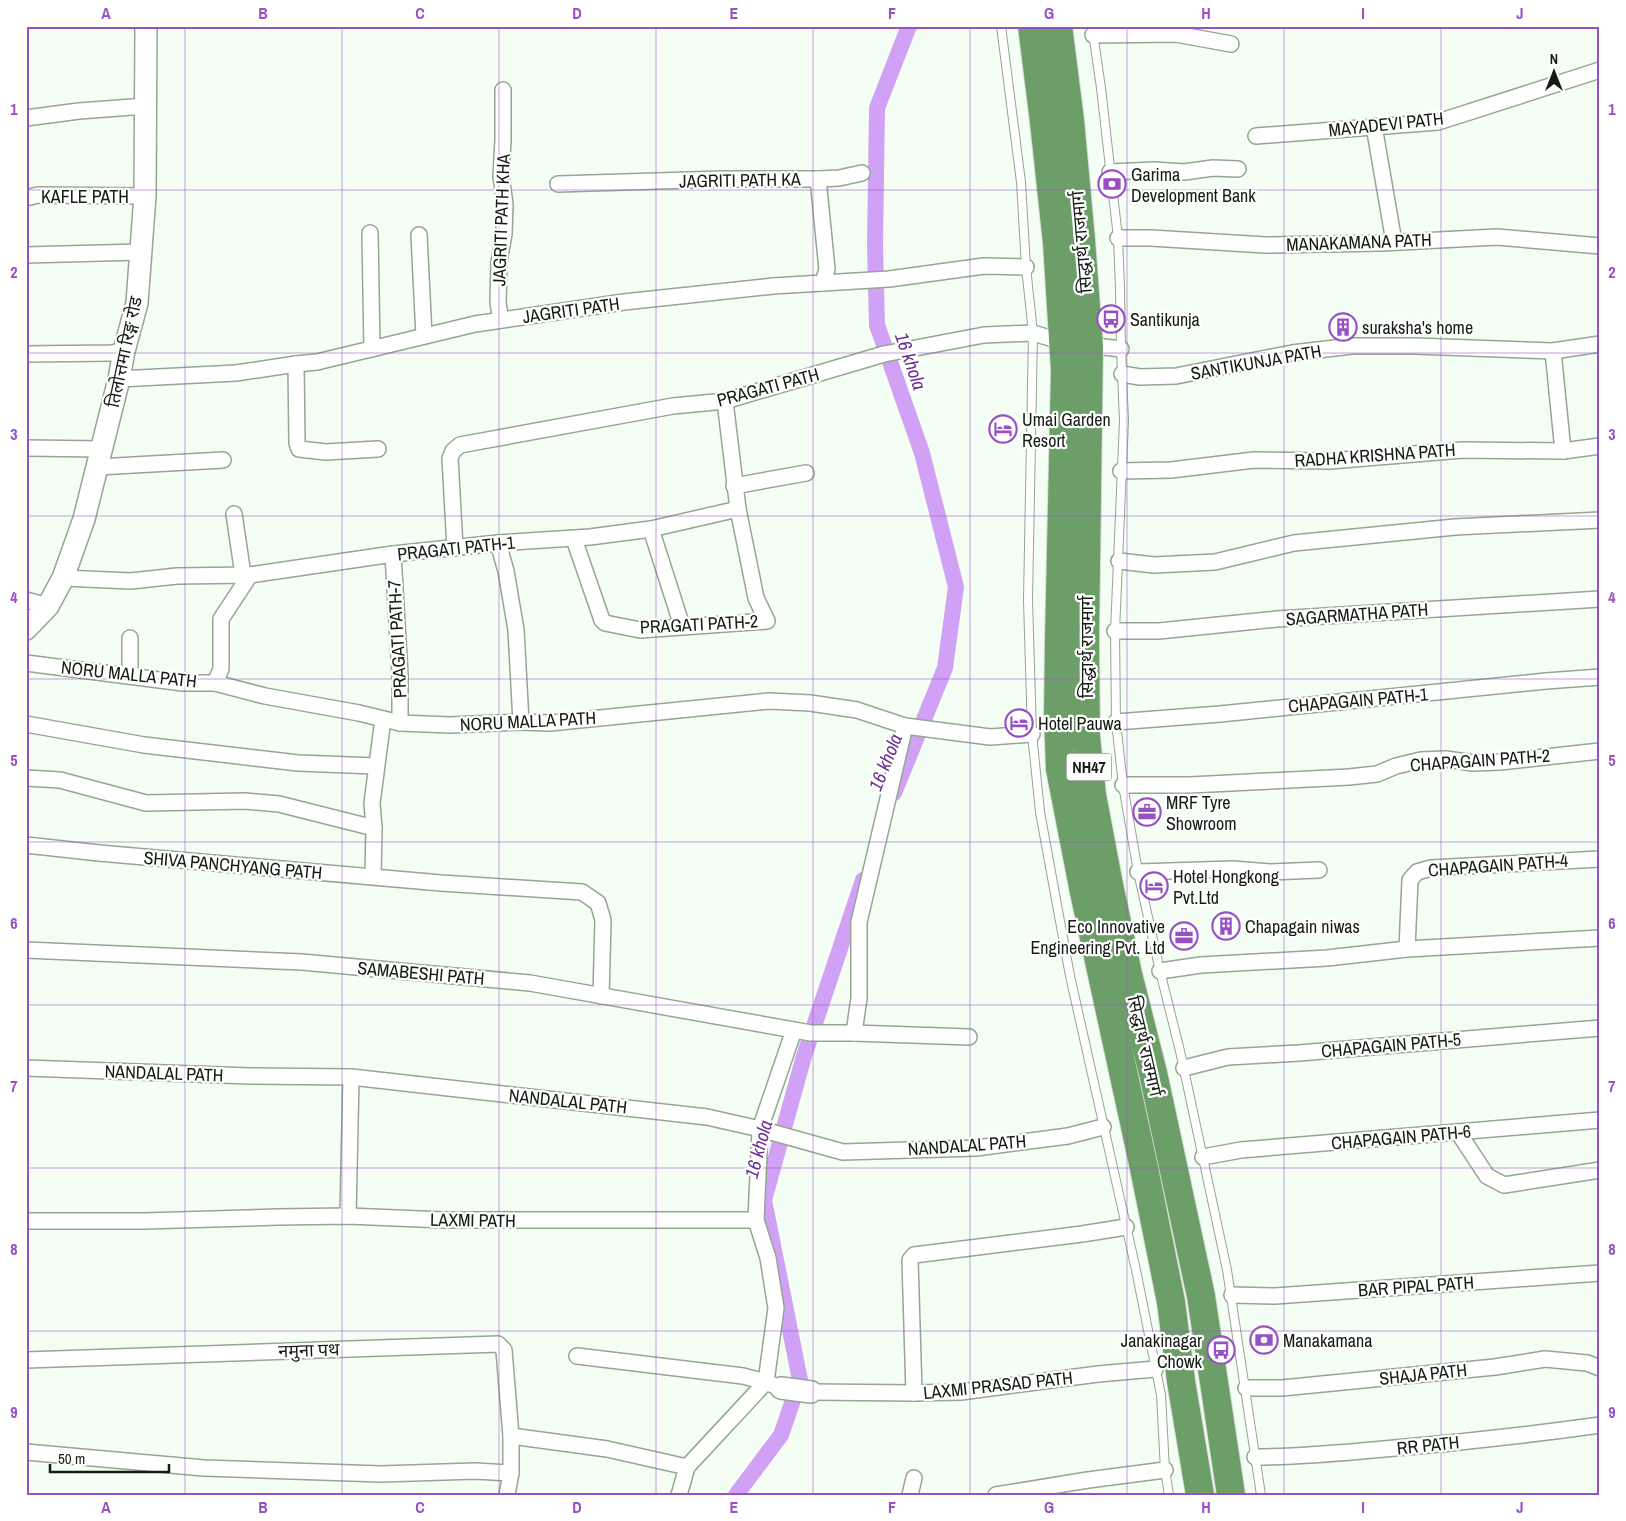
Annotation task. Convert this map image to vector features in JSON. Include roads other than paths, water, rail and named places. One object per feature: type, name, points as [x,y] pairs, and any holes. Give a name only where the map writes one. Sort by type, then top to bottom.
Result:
[{"type":"highway","name":"सिद्धार्थ राजमार्ग","points":[[1032,26],[1057,243],[1065,370],[1058,715],[1060,769],[1084,892],[1171,1302],[1181,1381],[1200,1495]]},
{"type":"highway","name":"सिद्धार्थ राजमार्ग","points":[[1058,26],[1072,140],[1089,346],[1085,649],[1086,737],[1092,794],[1108,885],[1153,1073],[1201,1296],[1231,1495]]},
{"type":"street","name":"तिलोत्तमा रिङ्ग रोड","points":[[26,629],[48,606],[63,578],[84,519],[137,304],[145,196],[146,26]]},
{"type":"street","points":[[1092,30],[1176,34],[1231,44]]},
{"type":"street","name":"MAYADEVI PATH","points":[[1256,136],[1438,122],[1600,70]]},
{"type":"street","name":"JAGRITI PATH KHA","points":[[501,320],[498,303],[505,204],[501,176],[504,140],[504,90]]},
{"type":"street","points":[[26,118],[79,111],[146,106]]},
{"type":"street","points":[[1374,126],[1394,242]]},
{"type":"street","points":[[1110,172],[1154,170],[1184,172],[1213,168],[1238,169]]},
{"type":"street","points":[[818,179],[839,178],[862,173]]},
{"type":"street","name":"JAGRITI PATH KA","points":[[558,184],[723,179],[818,179],[827,269],[823,283]]},
{"type":"street","name":"KAFLE PATH","points":[[26,198],[38,195],[145,196]]},
{"type":"street","points":[[370,233],[372,349]]},
{"type":"street","points":[[419,235],[424,336]]},
{"type":"street","name":"MANAKAMANA PATH","points":[[1118,238],[1151,238],[1264,245],[1497,237],[1600,246]]},
{"type":"street","points":[[26,254],[140,252]]},
{"type":"street","name":"JAGRITI PATH","points":[[119,380],[236,373],[317,362],[475,324],[624,302],[774,286],[889,279],[984,266],[1026,267]]},
{"type":"street","name":"PRAGATI PATH","points":[[455,548],[450,458],[453,451],[460,445],[673,406],[725,401],[884,354],[984,335],[1033,333],[1063,342],[1121,349]]},
{"type":"street","name":"SANTIKUNJA PATH","points":[[1122,374],[1176,376],[1292,353],[1352,346],[1415,346],[1553,351],[1600,344]]},
{"type":"street","points":[[26,354],[112,353],[124,351]]},
{"type":"street","points":[[1553,351],[1562,451]]},
{"type":"street","points":[[296,364],[297,443],[299,449],[326,452],[378,449]]},
{"type":"street","points":[[725,401],[738,509]]},
{"type":"street","name":"RADHA KRISHNA PATH","points":[[1121,471],[1171,470],[1254,460],[1330,461],[1462,450],[1562,451],[1590,449],[1600,446]]},
{"type":"street","points":[[26,448],[100,458],[223,460]]},
{"type":"street","points":[[734,486],[806,474]]},
{"type":"street","name":"PRAGATI PATH-1","points":[[63,578],[131,581],[177,576],[246,575],[393,554],[498,543],[574,539],[651,529],[738,509]]},
{"type":"street","name":"PRAGATI PATH-2","points":[[574,539],[602,620],[605,623],[640,630],[767,621],[756,598],[738,509]]},
{"type":"street","points":[[215,683],[221,668],[221,618],[246,575],[234,514]]},
{"type":"street","points":[[1119,561],[1154,565],[1215,562],[1294,543],[1455,527],[1600,520]]},
{"type":"street","points":[[651,529],[682,626]]},
{"type":"street","points":[[498,543],[506,571],[516,630],[521,722]]},
{"type":"street","name":"PRAGATI PATH-7","points":[[393,554],[400,675],[400,723]]},
{"type":"street","name":"SAGARMATHA PATH","points":[[1115,631],[1159,631],[1277,619],[1600,598]]},
{"type":"street","points":[[26,600],[48,606]]},
{"type":"street","points":[[130,638],[130,676]]},
{"type":"street","name":"NORU MALLA PATH","points":[[26,663],[183,683],[215,683],[265,696],[400,723],[450,725],[521,722],[550,723],[769,701],[810,703],[857,710],[905,726],[990,737],[1032,734]]},
{"type":"street","name":"CHAPAGAIN PATH-1","points":[[1116,722],[1220,714],[1600,677]]},
{"type":"street","points":[[373,876],[374,828],[372,803],[383,719]]},
{"type":"street","points":[[26,724],[144,745],[298,763],[376,766]]},
{"type":"street","points":[[854,1033],[859,998],[859,922],[905,726]]},
{"type":"street","name":"CHAPAGAIN PATH-2","points":[[1122,785],[1190,785],[1349,777],[1377,774],[1396,766],[1420,760],[1446,759],[1473,763],[1500,762],[1600,751]]},
{"type":"street","points":[[26,778],[60,780],[146,803],[245,801],[279,804],[374,828]]},
{"type":"street","name":"SHIVA PANCHYANG PATH","points":[[26,845],[99,854],[441,883],[582,892],[598,904],[603,920],[601,996]]},
{"type":"street","name":"CHAPAGAIN PATH-4","points":[[1407,949],[1410,880],[1416,872],[1430,868],[1600,859]]},
{"type":"street","points":[[1138,872],[1233,869],[1270,872],[1319,870]]},
{"type":"street","points":[[1160,971],[1201,965],[1327,958],[1407,949],[1600,938]]},
{"type":"street","name":"SAMABESHI PATH","points":[[26,950],[302,962],[530,983],[812,1033],[969,1037]]},
{"type":"street","name":"CHAPAGAIN PATH-5","points":[[1184,1068],[1228,1057],[1600,1028]]},
{"type":"street","points":[[679,1495],[687,1467],[773,1385],[776,1308],[768,1258],[756,1220],[760,1130],[794,1030]]},
{"type":"street","name":"NANDALAL PATH","points":[[26,1068],[240,1076],[351,1077],[707,1117],[843,1152],[976,1148],[1068,1136],[1103,1127]]},
{"type":"street","points":[[348,1216],[351,1077]]},
{"type":"street","name":"CHAPAGAIN PATH-6","points":[[1203,1157],[1241,1150],[1600,1120]]},
{"type":"street","points":[[1458,1132],[1487,1176],[1504,1185],[1600,1170]]},
{"type":"street","name":"LAXMI PATH","points":[[26,1221],[144,1221],[348,1216],[444,1220],[756,1220]]},
{"type":"street","points":[[914,1393],[910,1260],[914,1255],[1126,1227]]},
{"type":"street","name":"BAR PIPAL PATH","points":[[1232,1295],[1275,1296],[1600,1273]]},
{"type":"street","name":"नमुना पथ","points":[[26,1360],[498,1344],[504,1350],[511,1436],[511,1473],[507,1495]]},
{"type":"street","points":[[577,1356],[743,1376],[773,1385],[811,1392]]},
{"type":"street","name":"SHAJA PATH","points":[[1246,1388],[1282,1388],[1495,1367],[1544,1359],[1586,1363],[1600,1368]]},
{"type":"street","name":"LAXMI PRASAD PATH","points":[[811,1392],[961,1392],[1098,1374],[1155,1369]]},
{"type":"street","name":"RR PATH","points":[[1255,1457],[1294,1457],[1411,1447],[1520,1436],[1600,1425]]},
{"type":"street","points":[[511,1436],[607,1449],[687,1467]]},
{"type":"street","points":[[26,1452],[204,1468],[382,1474],[475,1471],[511,1473]]},
{"type":"street","points":[[996,1495],[1165,1470]]},
{"type":"street","points":[[910,1495],[914,1478]]},
{"type":"lane","points":[[1001,26],[1021,182],[1026,267],[1033,333],[1028,600],[1032,734],[1040,812],[1070,976],[1136,1270],[1161,1395],[1165,1470],[1169,1495]]},
{"type":"lane","points":[[1092,30],[1118,238],[1120,287],[1124,421],[1115,631],[1116,722],[1122,785],[1138,872],[1184,1068],[1232,1295],[1261,1495]]},
{"type":"waterway","name":"16 khola","points":[[894,793],[945,668],[956,587],[922,453],[877,325],[875,245],[877,108],[909,26]]},
{"type":"waterway","name":"16 khola","points":[[736,1495],[781,1435],[800,1380],[764,1200],[804,1056],[863,880]]},
{"type":"place","name":"Garima Development Bank","points":[[1112,184]]},
{"type":"place","name":"Santikunja","points":[[1111,319]]},
{"type":"place","name":"suraksha's home","points":[[1343,327]]},
{"type":"place","name":"Umai Garden Resort","points":[[1003,429]]},
{"type":"place","name":"Hotel Pauwa","points":[[1019,723]]},
{"type":"place","name":"MRF Tyre Showroom","points":[[1147,812]]},
{"type":"place","name":"Hotel Hongkong Pvt.Ltd","points":[[1154,886]]},
{"type":"place","name":"Chapagain niwas","points":[[1226,926]]},
{"type":"place","name":"Eco Innovative Engineering Pvt. Ltd","points":[[1184,936]]},
{"type":"place","name":"Manakamana","points":[[1264,1340]]},
{"type":"place","name":"Janakinagar Chowk","points":[[1221,1350]]}]
